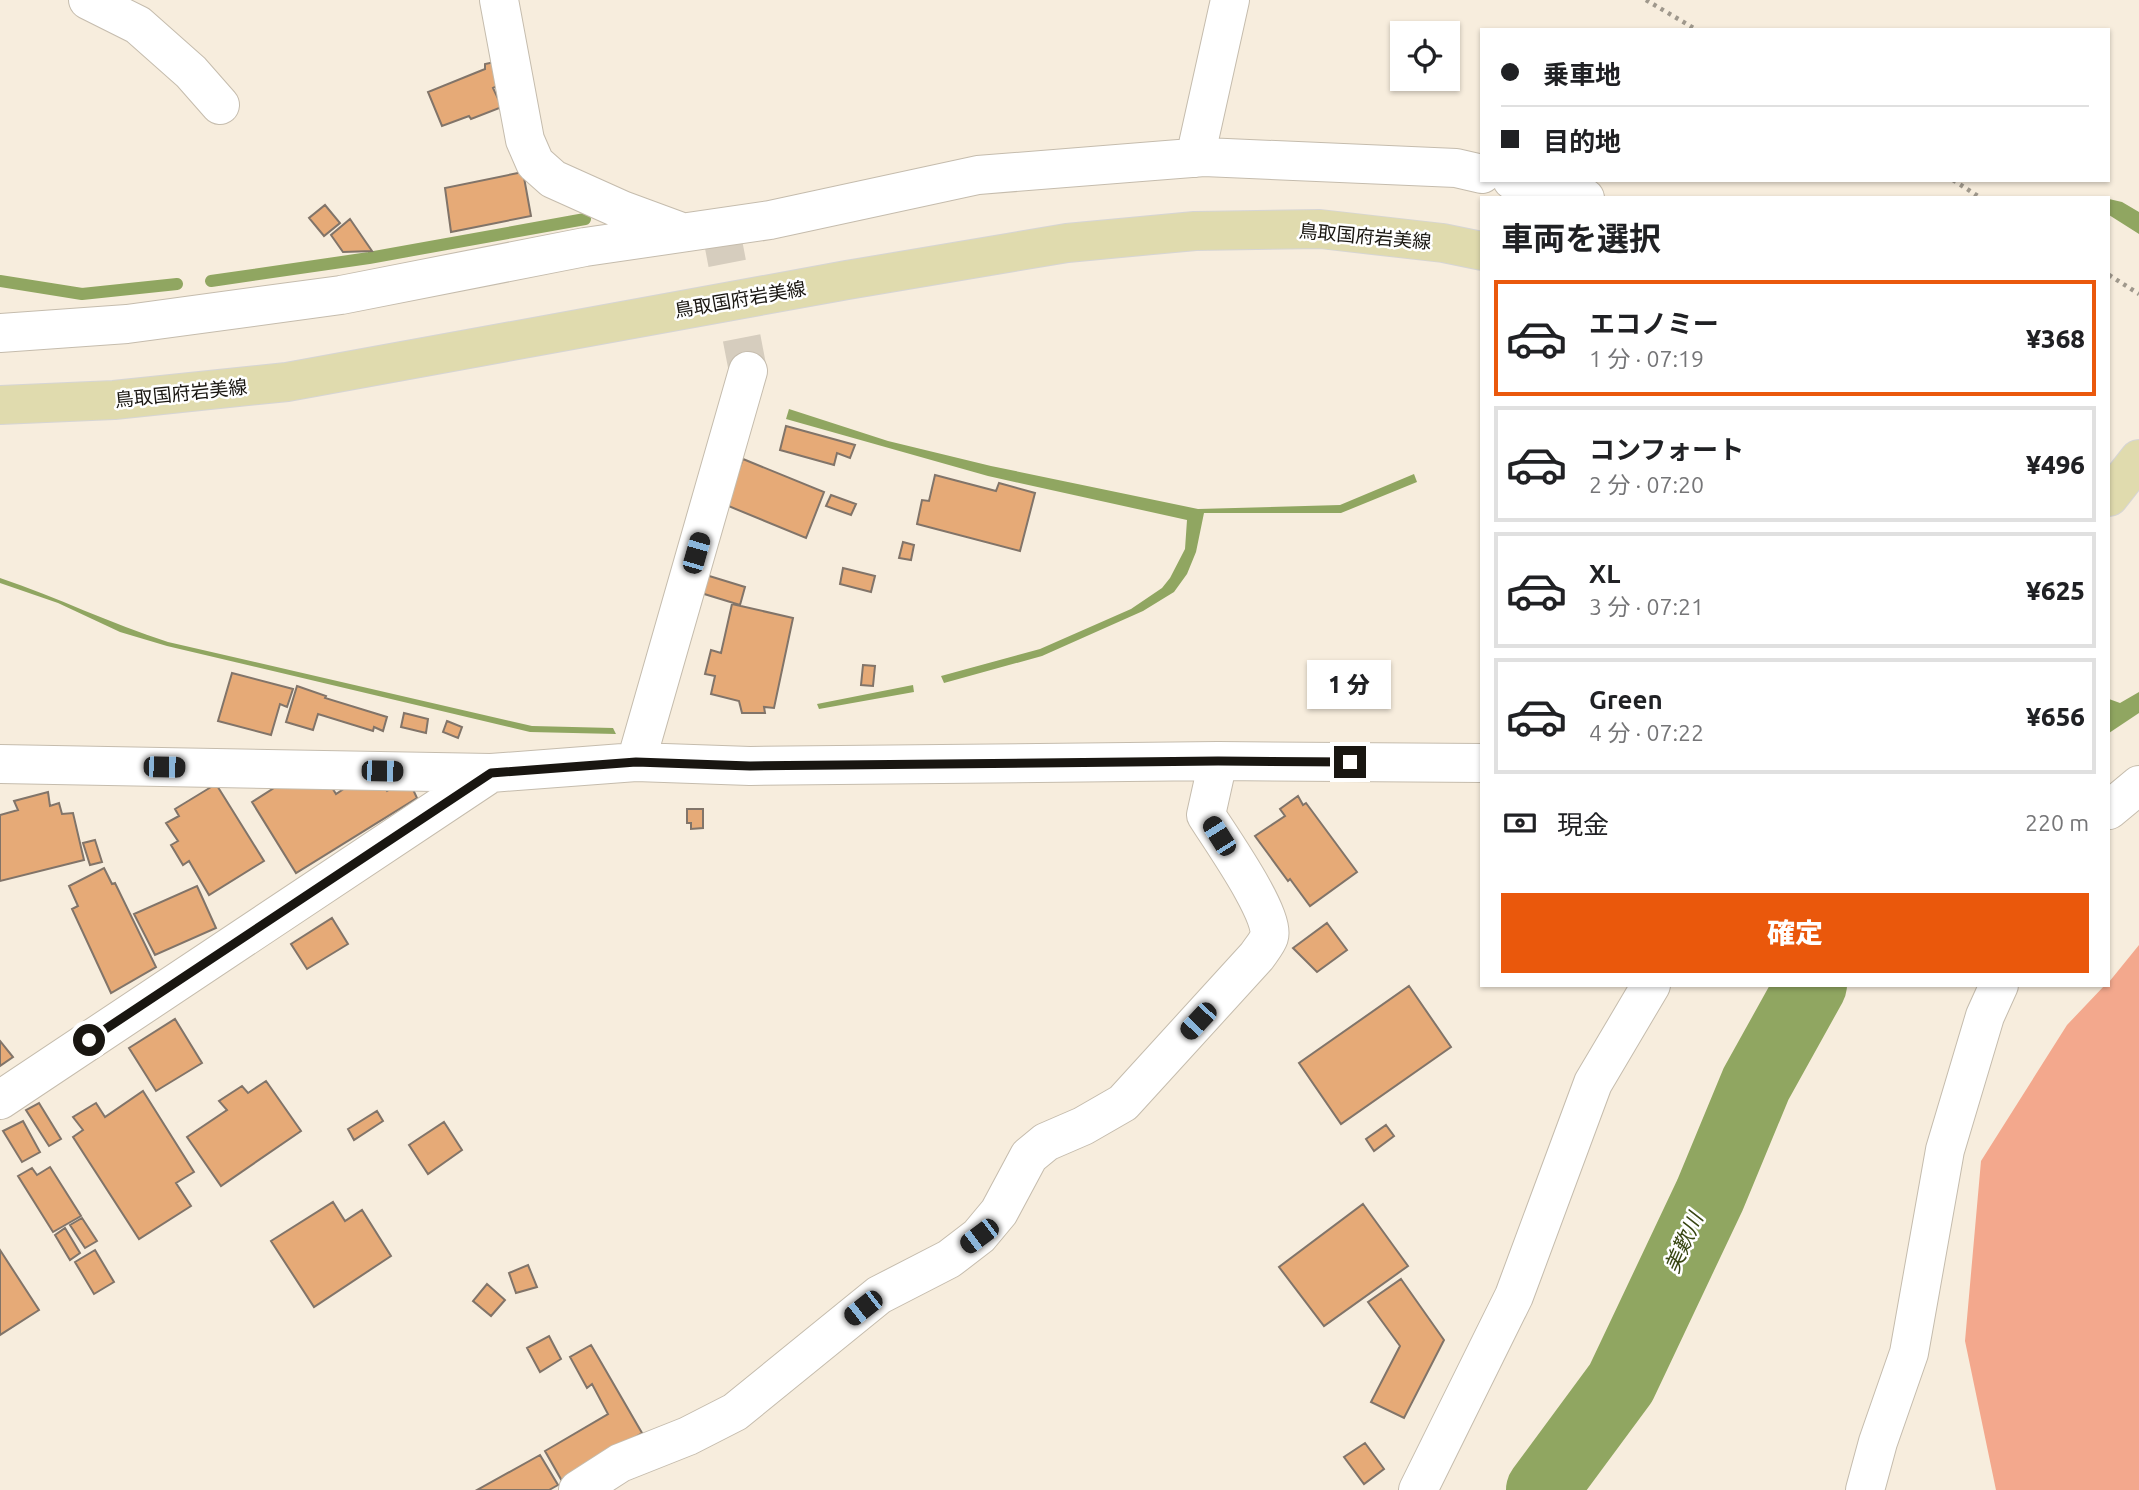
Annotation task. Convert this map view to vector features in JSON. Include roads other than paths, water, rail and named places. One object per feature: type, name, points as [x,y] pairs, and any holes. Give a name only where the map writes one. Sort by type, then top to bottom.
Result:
[{"type":"main road","name":"鳥取国府岩美線","points":[[0,405],[114,400],[287,382],[847,280],[1067,243],[1195,231],[1320,229],[1443,243],[1480,251]]},
{"type":"main road","points":[[2110,496],[2139,458]]},
{"type":"main road","points":[[2110,497],[2139,510]]},
{"type":"street","points":[[88,0],[138,25],[191,72],[220,105]]},
{"type":"street","points":[[499,0],[526,140],[535,163],[553,179],[622,210],[681,232]]},
{"type":"street","points":[[1195,158],[1230,0]]},
{"type":"street","points":[[0,333],[128,324],[341,295],[585,247],[770,220],[978,175],[1195,158],[1456,168],[1480,174]]},
{"type":"street","points":[[1519,182],[1576,196]]},
{"type":"street","points":[[636,762],[748,370]]},
{"type":"street","points":[[578,1490],[620,1463],[688,1436],[735,1412],[878,1296],[949,1259],[979,1236],[999,1212],[1029,1156],[1046,1142],[1083,1126],[1123,1103],[1257,956],[1270,936],[1260,900],[1206,815],[1218,761]]},
{"type":"street","points":[[0,764],[491,773],[636,762],[750,766],[1218,761],[1480,763]]},
{"type":"street","points":[[0,1100],[491,773]]},
{"type":"street","points":[[2110,809],[2139,785]]},
{"type":"street","points":[[1418,1490],[1514,1296],[1593,1083],[1650,987]]},
{"type":"street","points":[[1865,1490],[1878,1441],[1909,1353],[1945,1150],[1983,995]]},
{"type":"waterway","points":[[211,281],[369,258],[585,219]]},
{"type":"waterway","points":[[0,281],[82,294],[177,284]]},
{"type":"waterway","name":"美歎川","points":[[1542,1490],[1621,1383],[1710,1195],[1756,1084],[1810,987]]},
{"type":"tunnel","points":[[720,226],[748,371]]}]
